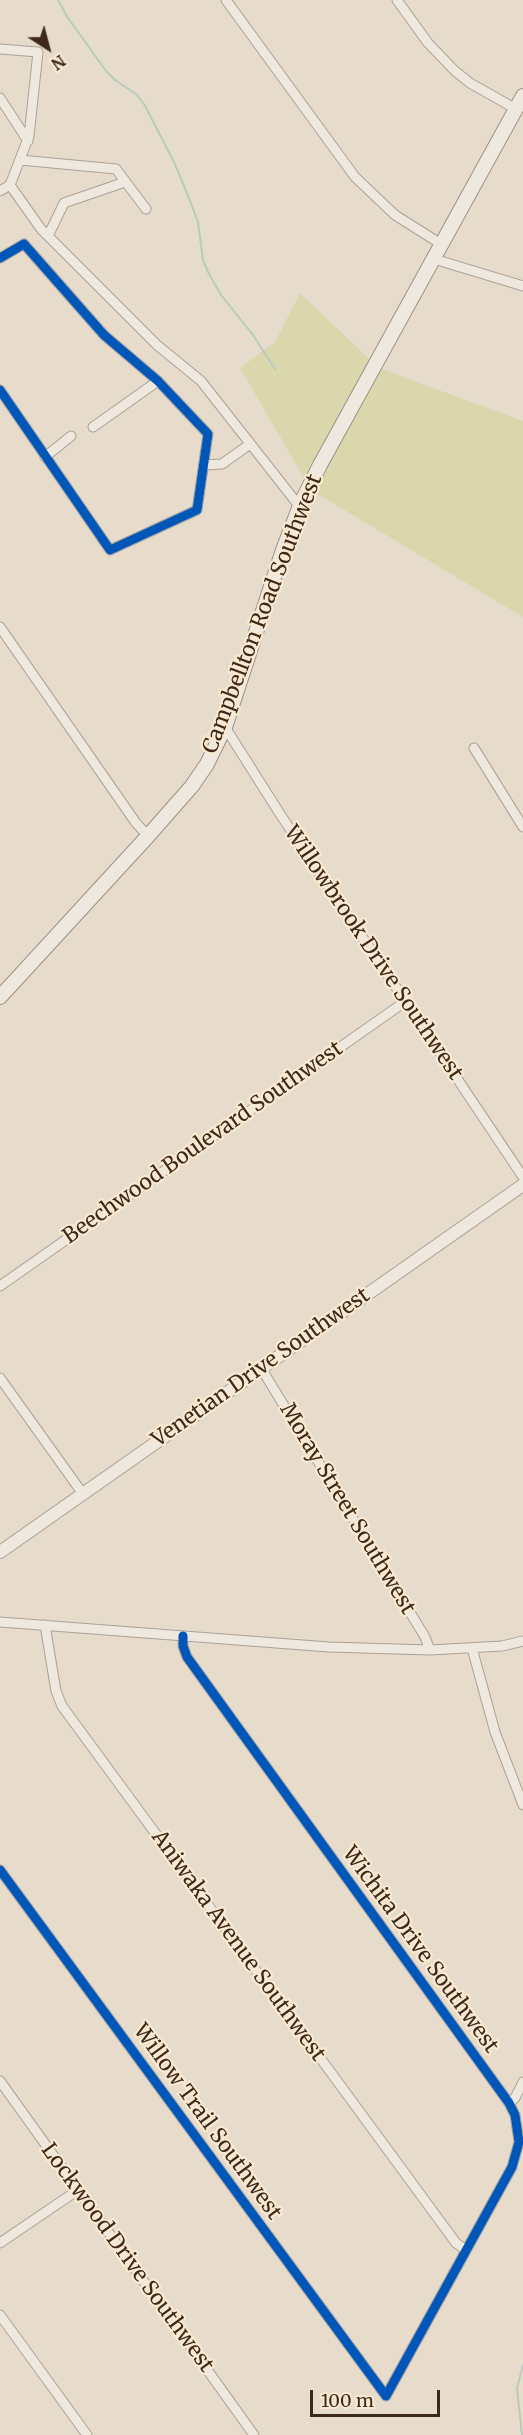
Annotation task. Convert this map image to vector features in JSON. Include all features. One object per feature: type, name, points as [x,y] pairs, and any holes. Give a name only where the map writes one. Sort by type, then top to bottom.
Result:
[{"type":"main road","name":"Campbellton Road Southwest","points":[[0,997],[148,836],[192,786],[207,764],[225,727],[283,550],[300,507],[320,465],[523,96]]},
{"type":"street","points":[[226,0],[355,177],[395,215],[441,244]]},
{"type":"street","points":[[397,0],[428,43],[455,71],[470,83],[516,110]]},
{"type":"street","points":[[0,49],[38,52],[27,141],[10,185],[0,191]]},
{"type":"street","points":[[0,98],[27,141]]},
{"type":"street","points":[[20,160],[116,169],[146,209]]},
{"type":"street","points":[[48,236],[64,203],[125,182]]},
{"type":"street","points":[[10,185],[48,236],[157,345],[201,381],[300,507]]},
{"type":"street","points":[[0,258],[24,244],[104,335],[159,381],[208,434],[196,510],[110,550],[0,390]]},
{"type":"street","points":[[434,259],[523,286]]},
{"type":"street","points":[[93,427],[159,381]]},
{"type":"street","points":[[45,457],[71,436]]},
{"type":"street","points":[[204,465],[222,464],[250,444]]},
{"type":"street","points":[[0,627],[129,813],[148,836]]},
{"type":"street","name":"Willowbrook Drive Southwest","points":[[225,727],[280,814],[523,1177]]},
{"type":"street","points":[[474,748],[523,827]]},
{"type":"street","name":"Beechwood Boulevard Southwest","points":[[0,1286],[405,1001]]},
{"type":"street","name":"Venetian Drive Southwest","points":[[0,1552],[523,1185]]},
{"type":"street","name":"Moray Street Southwest","points":[[261,1368],[425,1637],[429,1650]]},
{"type":"street","points":[[0,1378],[83,1494]]},
{"type":"street","points":[[0,1622],[329,1647],[429,1650],[471,1648],[523,1641]]},
{"type":"street","name":"Aniwaka Avenue Southwest","points":[[45,1625],[56,1691],[62,1706],[456,2243],[466,2250]]},
{"type":"street","name":"Wichita Drive Southwest","points":[[183,1636],[183,1646],[187,1657],[509,2103],[518,2129],[516,2156],[386,2396]]},
{"type":"street","points":[[471,1648],[495,1732],[523,1805]]},
{"type":"street","name":"Willow Trail Southwest","points":[[0,1870],[386,2396]]},
{"type":"street","name":"Lockwood Drive Southwest","points":[[0,2081],[254,2435]]},
{"type":"street","points":[[509,2103],[515,2098],[523,2082]]},
{"type":"street","points":[[0,2243],[78,2190]]},
{"type":"street","points":[[0,2315],[87,2435]]},
{"type":"shaded area","points":[[300,293],[379,368],[523,421],[523,617],[311,490],[240,368],[275,342]]},
{"type":"waterway","points":[[58,0],[106,71],[136,94],[144,104],[174,162],[189,198],[198,222],[203,260],[208,272],[221,295],[253,335],[275,369]]},
{"type":"waterway","points":[[522,2435],[517,2388],[523,2365]]},
{"type":"cycle path","points":[[0,258],[24,244],[104,335],[158,381],[208,434],[197,510],[110,550],[0,390]]},
{"type":"cycle path","points":[[0,1870],[386,2396],[512,2167],[519,2142],[515,2115],[509,2103],[187,1657],[183,1646],[183,1636]]}]
